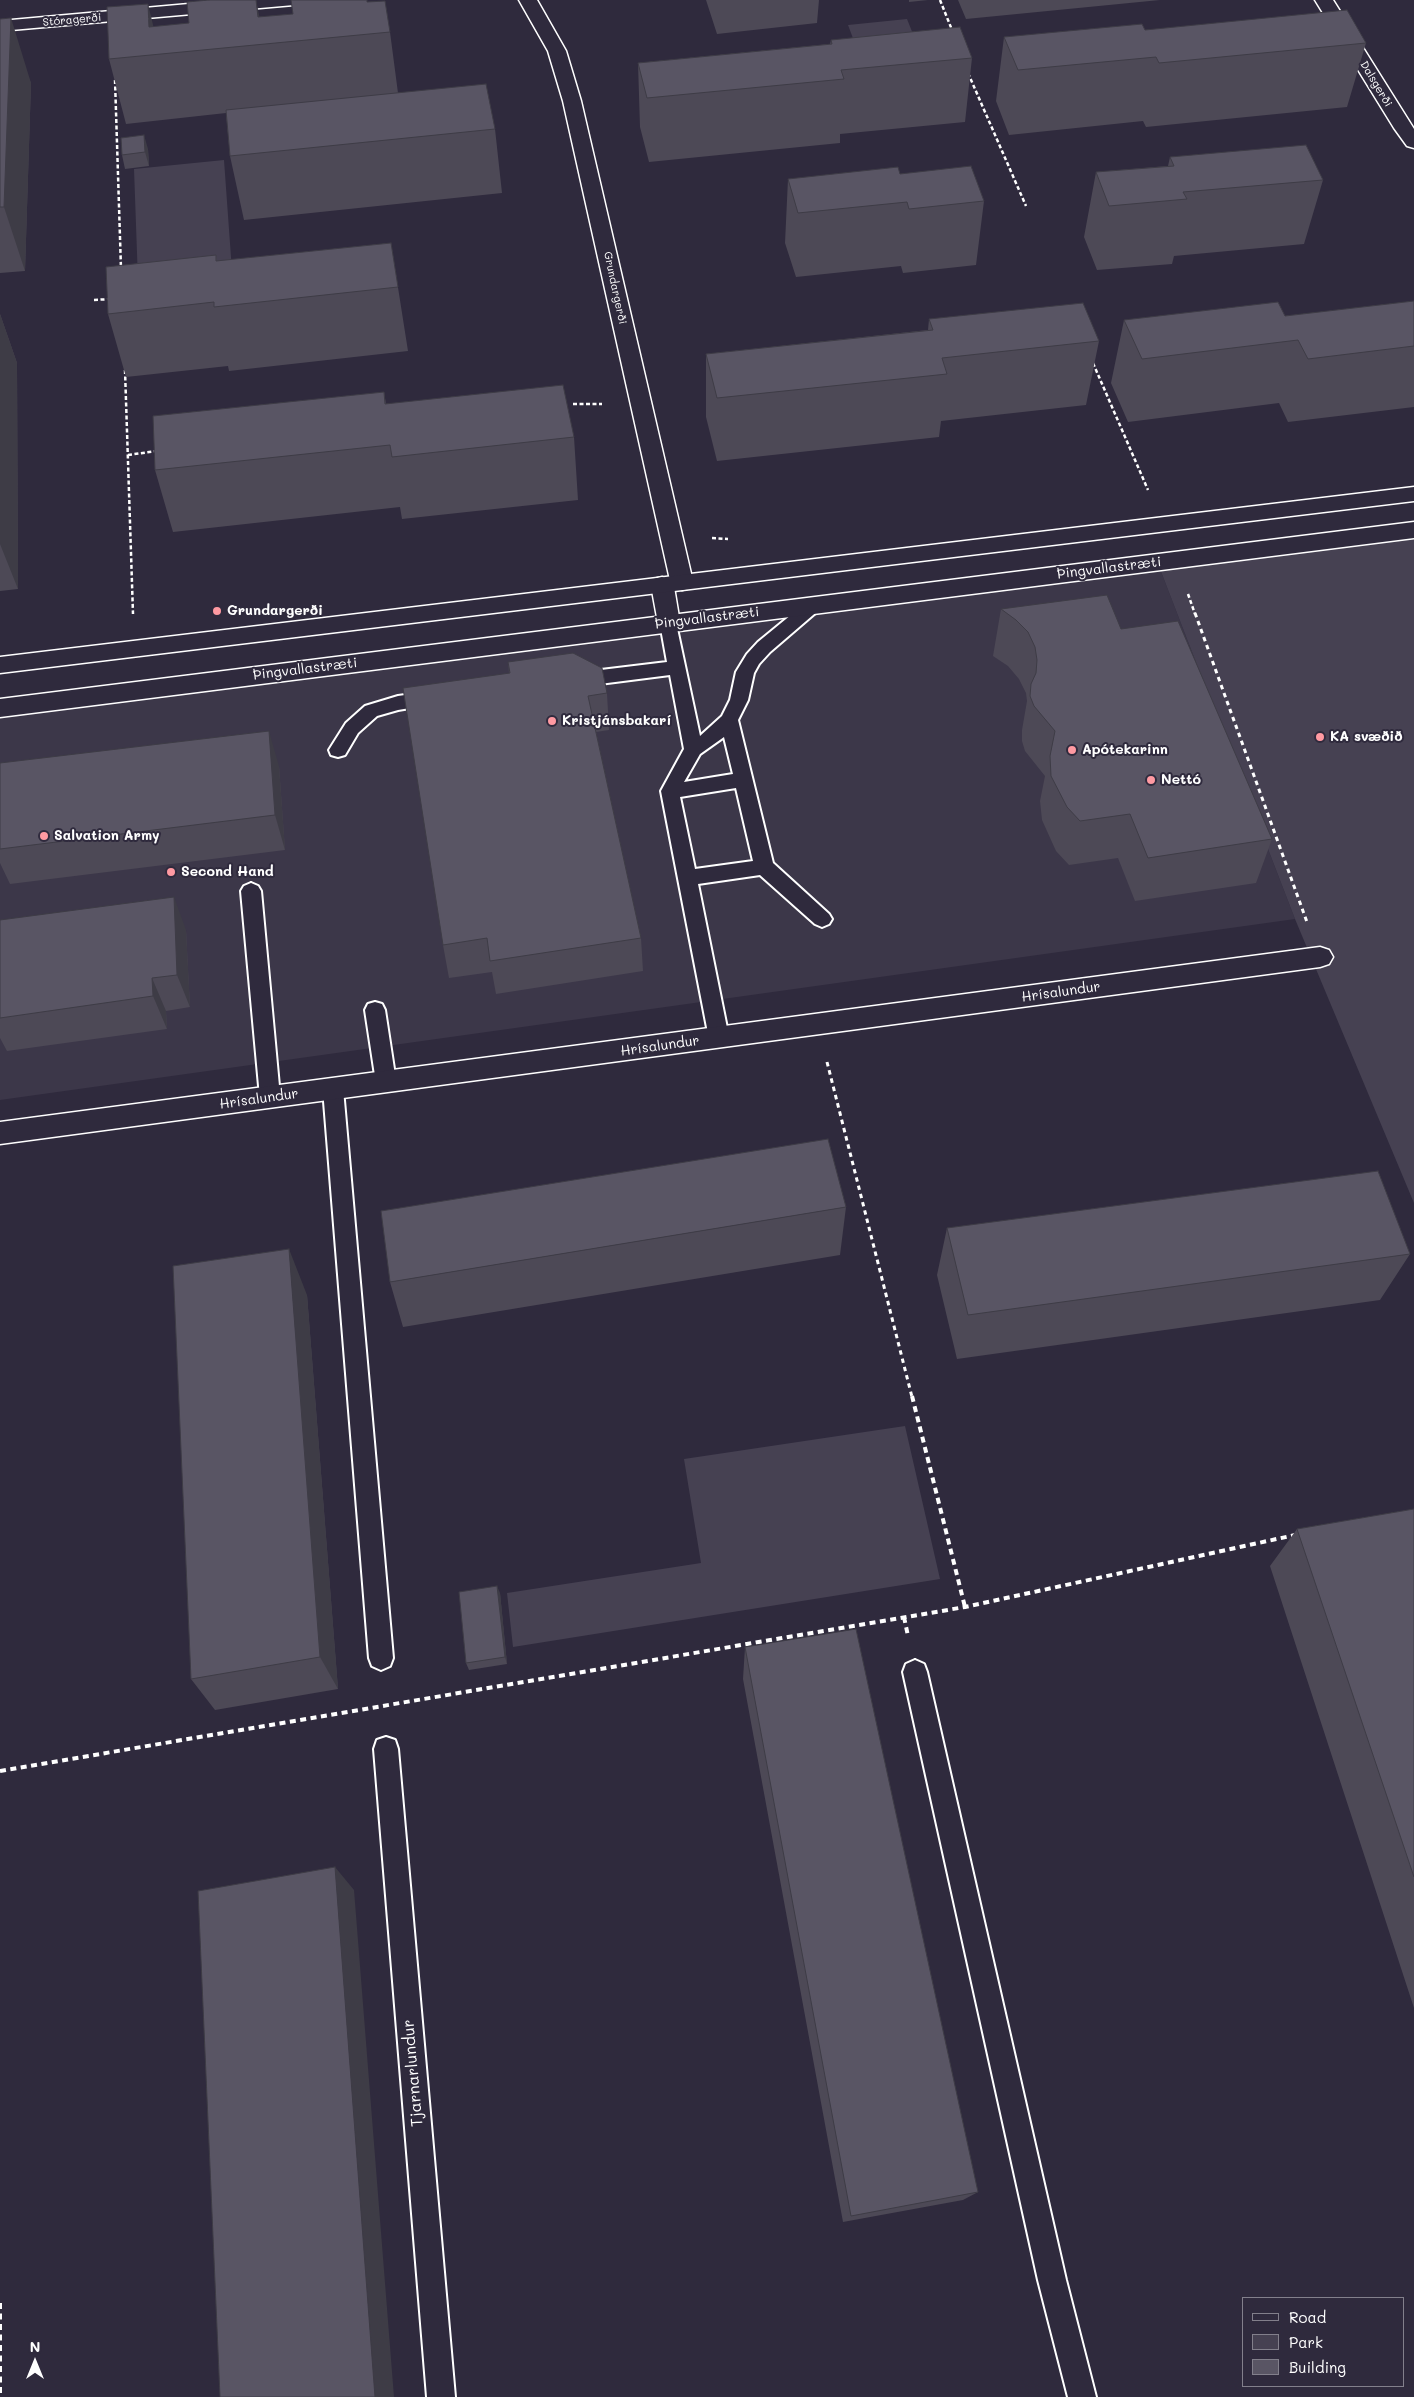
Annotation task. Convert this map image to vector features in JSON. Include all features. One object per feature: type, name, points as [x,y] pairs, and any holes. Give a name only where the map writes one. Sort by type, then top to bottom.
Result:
[{"type":"street","name":"Stóragerði","points":[[0,26],[294,0]]},
{"type":"street","name":"Grundargerði","points":[[528,0],[557,51],[572,101],[672,584],[669,623]]},
{"type":"street","name":"Dalsgerði","points":[[1324,0],[1402,128],[1414,142]]},
{"type":"street","points":[[0,665],[1414,494]]},
{"type":"street","name":"Þingvallastræti","points":[[0,708],[1414,530]]},
{"type":"street","name":"Hrísalundur","points":[[0,1133],[1320,957]]},
{"type":"lane","points":[[719,1038],[670,790],[693,749],[713,736],[729,720],[739,700],[745,672],[753,659],[764,647],[814,605]]},
{"type":"lane","points":[[669,623],[693,749]]},
{"type":"lane","points":[[562,682],[678,667]]},
{"type":"lane","points":[[338,750],[352,728],[371,711],[398,702],[446,696]]},
{"type":"lane","points":[[729,720],[764,867],[822,919]]},
{"type":"lane","points":[[670,790],[743,780]]},
{"type":"lane","points":[[687,878],[764,867]]},
{"type":"lane","points":[[251,892],[270,1097]]},
{"type":"lane","points":[[375,1010],[386,1082]]},
{"type":"lane","points":[[333,1089],[381,1658]]},
{"type":"lane","points":[[915,1672],[1050,2270],[1082,2397]]},
{"type":"lane","name":"Tjarnarlundur","points":[[386,1749],[441,2397]]},
{"type":"path","points":[[940,0],[954,37]]},
{"type":"path","points":[[113,16],[122,278]]},
{"type":"path","points":[[968,73],[1026,206]]},
{"type":"path","points":[[94,300],[113,298]]},
{"type":"path","points":[[1090,356],[1150,495]]},
{"type":"path","points":[[125,366],[133,620]]},
{"type":"path","points":[[128,455],[166,450]]},
{"type":"path","points":[[1191,602],[1320,957]]},
{"type":"path","points":[[818,1024],[965,1606]]},
{"type":"path","points":[[0,1771],[965,1606],[1297,1534]]},
{"type":"path","points":[[381,1658],[386,1749]]},
{"type":"path","points":[[0,2303],[0,2397]]},
{"type":"shaded area","points":[[1155,556],[1295,919],[0,1100],[0,703]]},
{"type":"green space","points":[[907,19],[913,34],[860,57],[848,25]]},
{"type":"green space","points":[[224,160],[232,271],[138,281],[134,169]]},
{"type":"green space","name":"KA svæðið","points":[[1414,527],[1414,1203],[1295,919],[1155,556]]},
{"type":"green space","points":[[905,1426],[940,1579],[513,1647],[507,1593],[701,1563],[684,1459]]},
{"type":"building","points":[[256,0],[258,17],[293,14],[291,0],[385,1],[390,32],[109,59],[107,7],[148,4],[149,27],[189,23],[187,2]]},
{"type":"building","points":[[1347,10],[1366,43],[1159,63],[1156,57],[1018,70],[1004,37],[1142,24],[1145,30]]},
{"type":"building","points":[[11,18],[4,207],[0,207],[0,19]]},
{"type":"building","points":[[960,27],[972,58],[841,70],[844,79],[647,98],[638,63],[832,44],[831,40]]},
{"type":"building","points":[[486,84],[495,129],[230,156],[226,110]]},
{"type":"building","points":[[144,135],[145,152],[122,155],[121,138]]},
{"type":"building","points":[[1306,145],[1323,180],[1183,192],[1187,199],[1109,206],[1096,172],[1174,166],[1170,157]]},
{"type":"building","points":[[971,166],[984,201],[909,209],[907,202],[798,213],[788,179],[898,167],[900,174]]},
{"type":"building","points":[[391,243],[398,287],[214,307],[214,302],[108,314],[106,267],[216,255],[216,261]]},
{"type":"building","points":[[1414,301],[1414,346],[1308,359],[1298,340],[1142,359],[1124,320],[1278,302],[1285,316]]},
{"type":"building","points":[[1083,303],[1099,341],[942,358],[947,374],[717,398],[706,354],[933,330],[929,319]]},
{"type":"building","points":[[563,385],[574,437],[392,457],[390,445],[155,470],[153,416],[384,392],[385,404]]},
{"type":"building","points":[[1107,595],[1121,629],[1178,621],[1272,839],[1148,858],[1130,814],[1080,821],[1067,807],[1051,776],[1050,756],[1055,731],[1034,706],[1030,696],[1031,684],[1036,673],[1035,647],[1028,632],[1001,609]]},
{"type":"building","points":[[573,653],[602,668],[607,693],[588,696],[641,938],[490,961],[487,938],[443,945],[403,688],[510,673],[508,662]]},
{"type":"building","points":[[269,731],[275,815],[0,849],[0,763]]},
{"type":"building","points":[[174,897],[177,975],[152,978],[153,996],[0,1018],[0,920]]},
{"type":"building","points":[[828,1139],[846,1207],[390,1282],[381,1211]]},
{"type":"building","points":[[1378,1171],[1410,1254],[968,1315],[947,1228]]},
{"type":"building","points":[[289,1249],[320,1657],[191,1679],[173,1266]]},
{"type":"building","points":[[1414,1509],[1414,1877],[1297,1529]]},
{"type":"building","points":[[497,1586],[505,1657],[466,1663],[459,1592]]},
{"type":"building","points":[[856,1629],[978,2192],[851,2216],[745,1647]]},
{"type":"building","points":[[335,1867],[375,2397],[220,2397],[198,1891]]},
{"type":"place","name":"Grundargerði","points":[[217,611]]},
{"type":"place","name":"Kristjánsbakarí","points":[[552,721]]},
{"type":"place","name":"KA svæðið","points":[[1320,737]]},
{"type":"place","name":"Apótekarinn","points":[[1072,750]]},
{"type":"place","name":"Nettó","points":[[1151,780]]},
{"type":"place","name":"Salvation Army","points":[[44,836]]},
{"type":"place","name":"Second Hand","points":[[171,872]]}]
